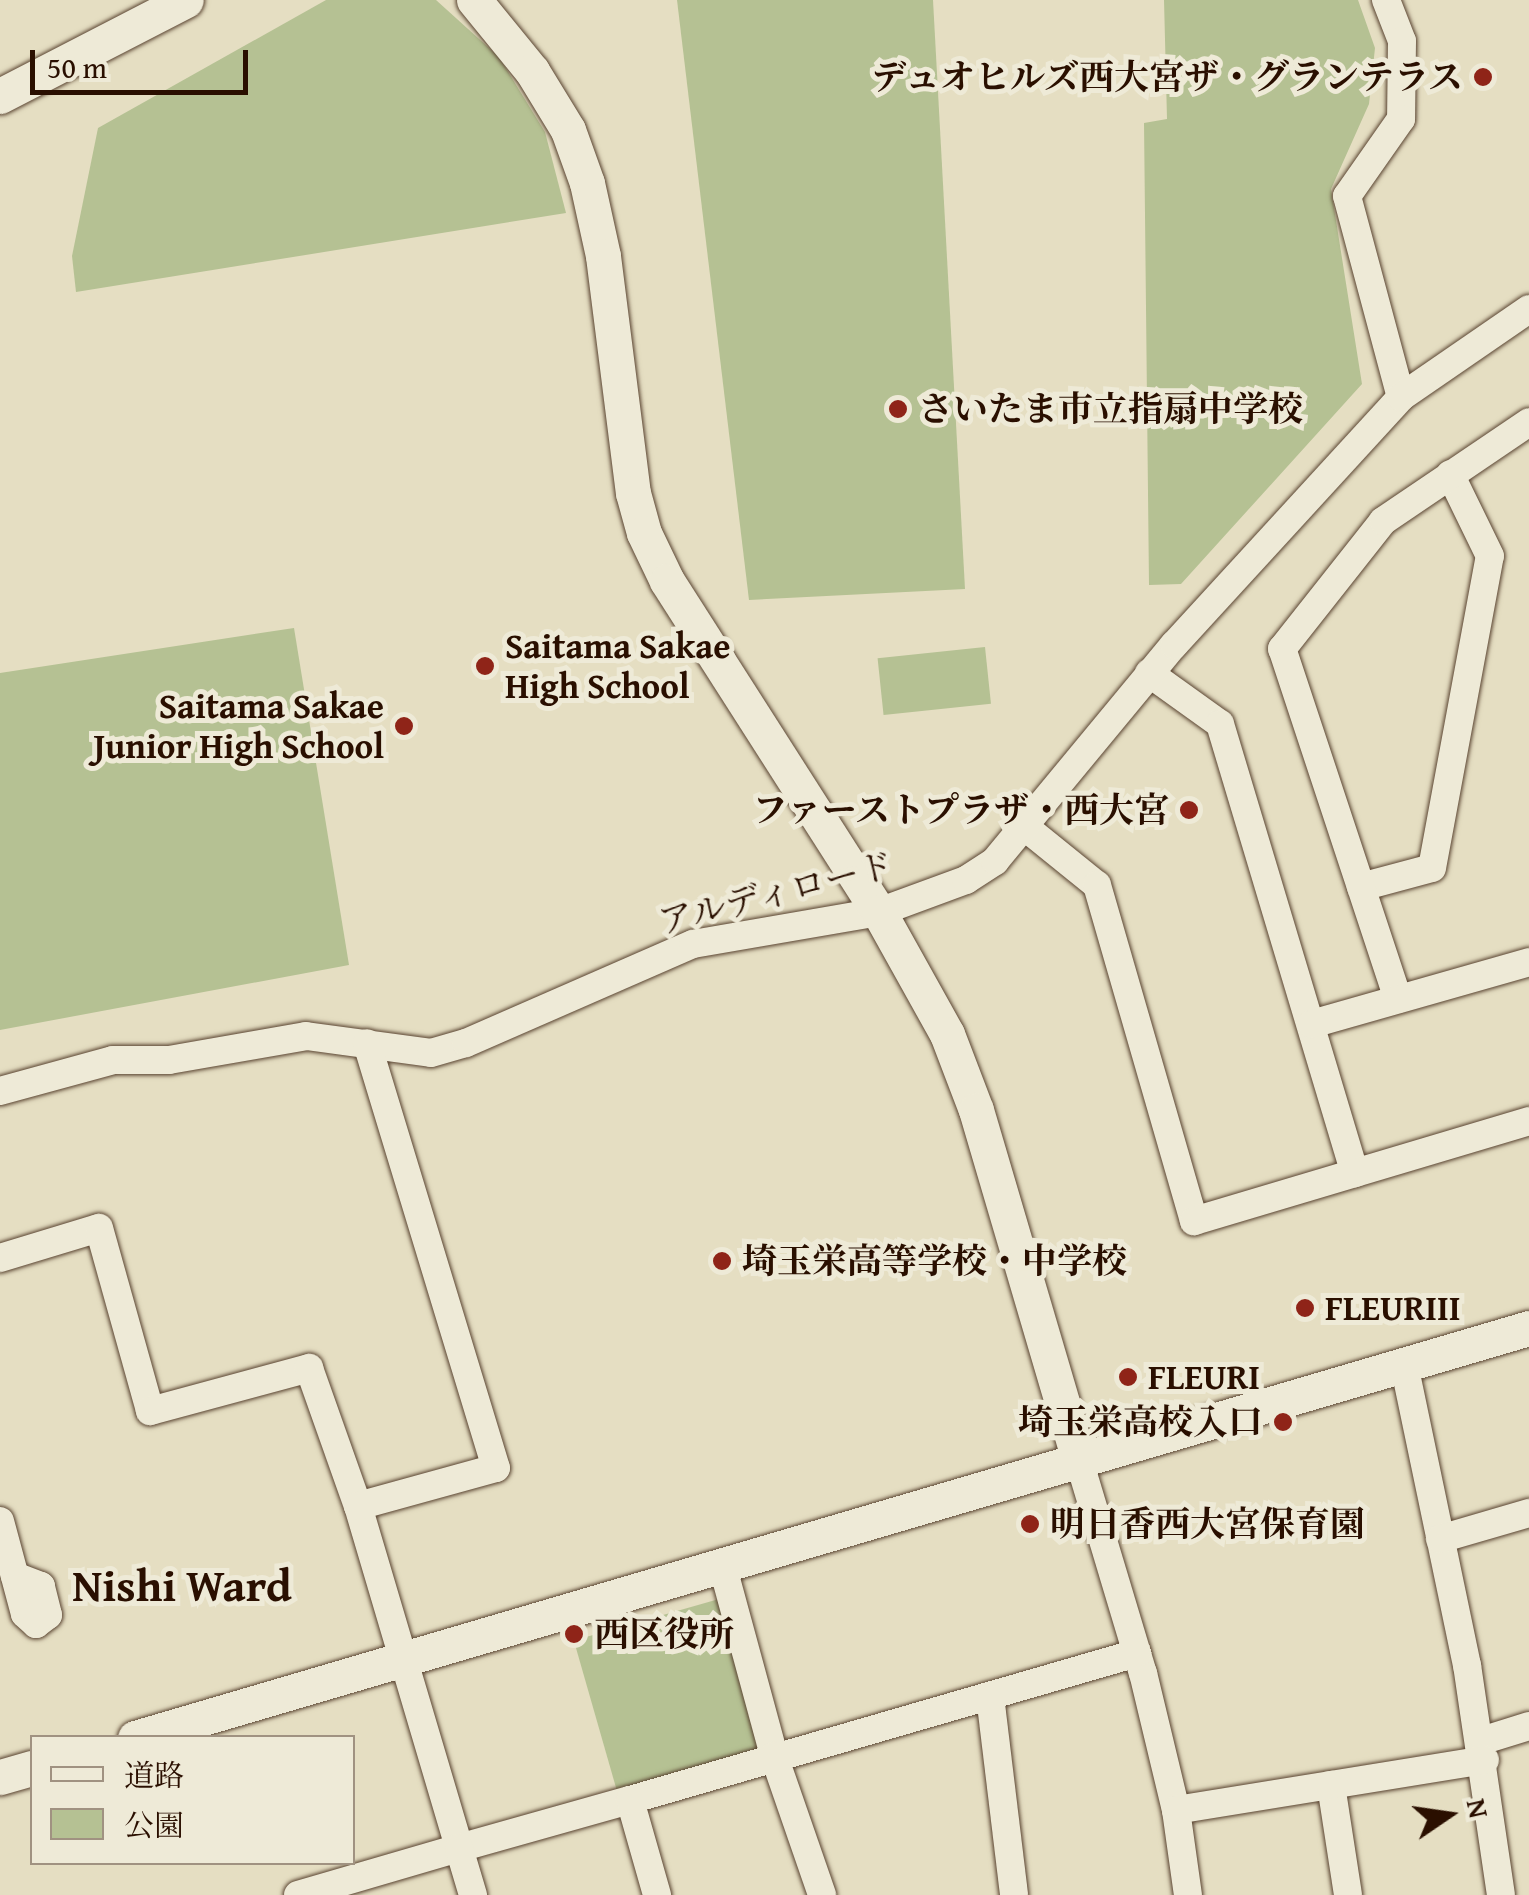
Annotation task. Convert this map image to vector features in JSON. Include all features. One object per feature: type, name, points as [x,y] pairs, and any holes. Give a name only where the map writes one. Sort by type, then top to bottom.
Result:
[{"type":"street","points":[[0,96],[186,0]]},
{"type":"street","points":[[474,0],[532,71],[568,130],[587,182],[603,256],[632,493],[644,533],[667,581],[879,912],[962,1066],[1136,1653],[1176,1810],[1188,1895]]},
{"type":"street","points":[[1386,0],[1402,41],[1401,119],[1347,196],[1400,397]]},
{"type":"street","name":"アルディロード","points":[[0,1090],[114,1060],[169,1060],[306,1036],[431,1053],[466,1043],[694,944],[879,912],[966,880],[995,861],[1149,673],[1400,397],[1527,316]]},
{"type":"street","points":[[1398,1000],[1282,649],[1384,522],[1529,422]]},
{"type":"street","points":[[1362,887],[1432,868],[1490,556],[1450,474]]},
{"type":"street","points":[[1149,673],[1220,724],[1354,1174]]},
{"type":"street","points":[[1025,827],[1097,886],[1194,1221],[1529,1121]]},
{"type":"street","points":[[1312,1024],[1529,962]]},
{"type":"street","points":[[358,1506],[496,1468],[367,1043]]},
{"type":"street","points":[[0,1258],[100,1228],[150,1411],[309,1368],[358,1506],[473,1895]]},
{"type":"street","points":[[146,1735],[1529,1328]]},
{"type":"street","points":[[1404,1364],[1483,1751],[1502,1895]]},
{"type":"street","points":[[1440,1538],[1529,1513]]},
{"type":"street","points":[[0,1521],[15,1576]]},
{"type":"street","points":[[722,1564],[774,1756],[822,1895]]},
{"type":"street","points":[[298,1895],[1136,1653]]},
{"type":"street","points":[[990,1696],[1014,1895]]},
{"type":"street","points":[[1176,1810],[1330,1785],[1483,1751],[1529,1726]]},
{"type":"street","points":[[0,1777],[30,1769]]},
{"type":"street","points":[[1330,1785],[1348,1895]]},
{"type":"street","points":[[630,1800],[658,1895]]},
{"type":"green space","points":[[326,0],[436,0],[499,57],[545,132],[566,213],[76,292],[72,256],[98,128]]},
{"type":"green space","points":[[677,0],[933,0],[965,589],[749,600]]},
{"type":"green space","points":[[1164,0],[1358,0],[1375,48],[1369,104],[1331,189],[1362,384],[1181,584],[1149,585],[1144,123],[1167,119]]},
{"type":"green space","points":[[294,628],[349,965],[0,1030],[0,673]]},
{"type":"green space","points":[[985,647],[991,704],[884,715],[878,658]]},
{"type":"green space","points":[[719,1599],[762,1749],[617,1791],[574,1641]]},
{"type":"place","name":"デュオヒルズ西大宮ザ・グランテラス","points":[[1483,77]]},
{"type":"place","name":"さいたま市立指扇中学校","points":[[898,409]]},
{"type":"place","name":"Saitama Sakae High School","points":[[485,666]]},
{"type":"place","name":"Saitama Sakae Junior High School","points":[[404,726]]},
{"type":"place","name":"ファーストプラザ・西大宮","points":[[1189,810]]},
{"type":"place","name":"埼玉栄高等学校・中学校","points":[[722,1261]]},
{"type":"place","name":"FLEURⅢ","points":[[1305,1308]]},
{"type":"place","name":"FLEURⅠ","points":[[1128,1377]]},
{"type":"place","name":"埼玉栄高校入口","points":[[1283,1422]]},
{"type":"place","name":"明日香西大宮保育園","points":[[1030,1524]]},
{"type":"place","name":"西区役所","points":[[574,1634]]},
{"type":"district","name":"Nishi Ward","points":[[182,1585]]}]
